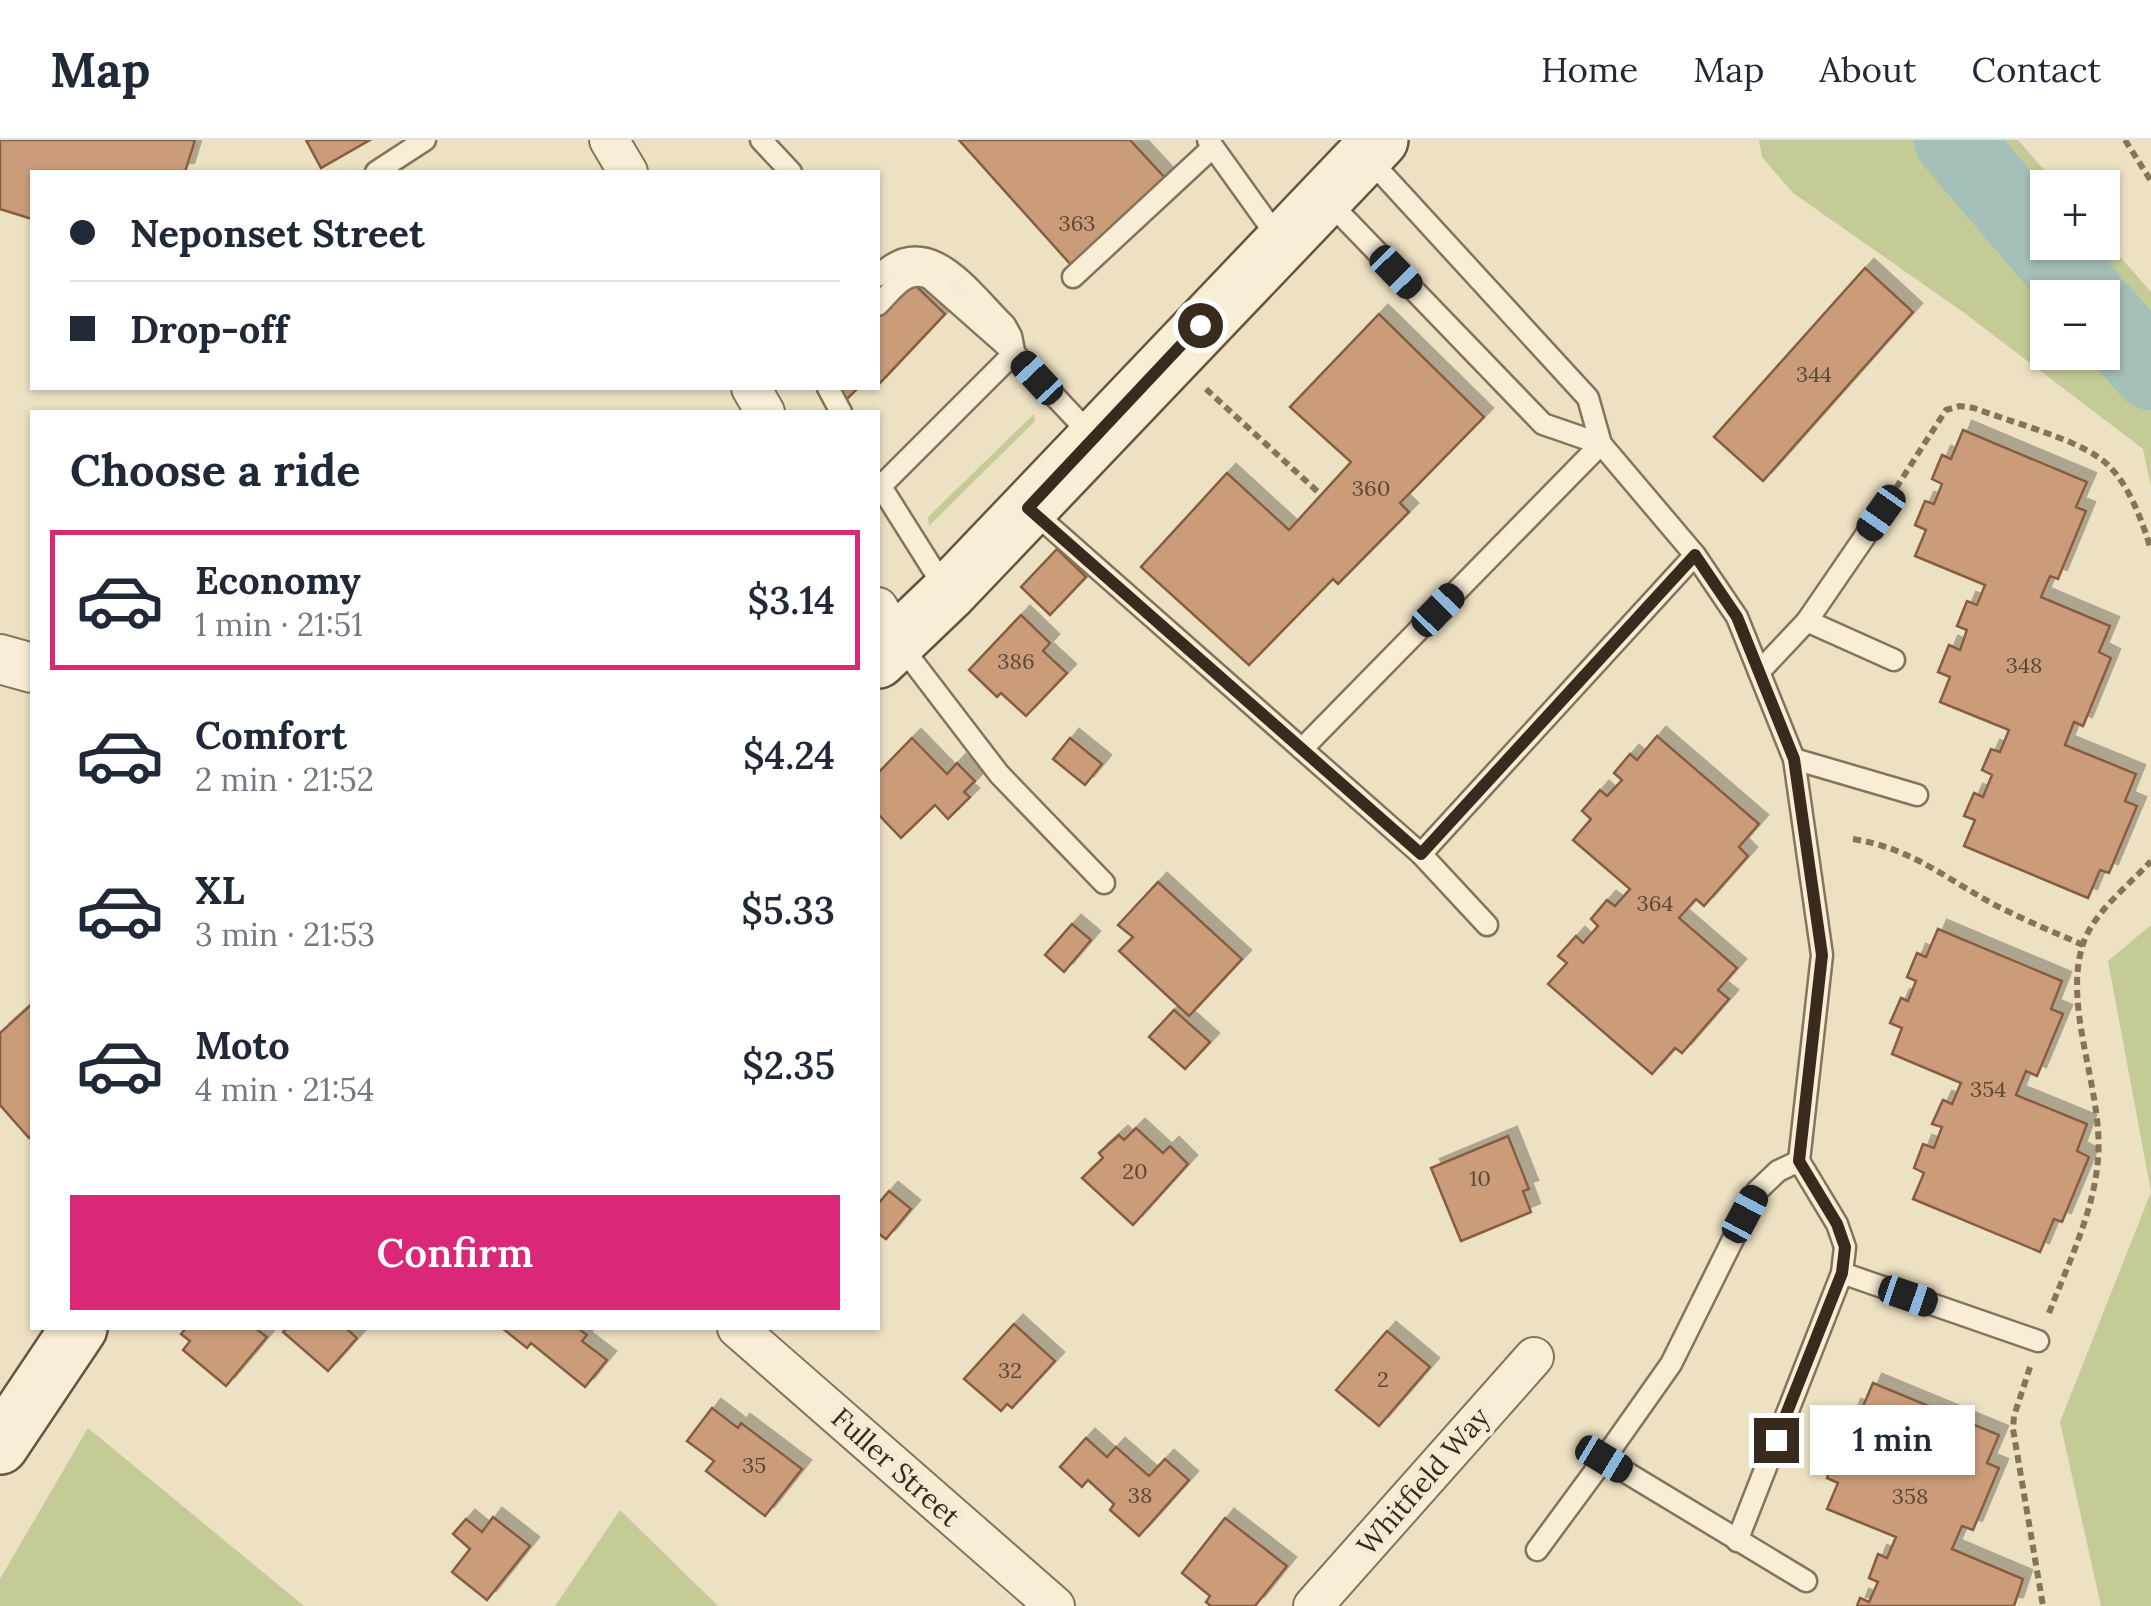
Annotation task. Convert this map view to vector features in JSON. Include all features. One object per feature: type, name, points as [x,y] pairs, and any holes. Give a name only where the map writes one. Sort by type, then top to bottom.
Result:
[{"type":"main road","points":[[884,636],[948,593],[1353,162]]},
{"type":"main road","points":[[0,1446],[78,1330]]},
{"type":"street","points":[[609,140],[627,170]]},
{"type":"street","points":[[0,658],[30,667]]},
{"type":"street","name":"Fuller Street","points":[[739,1330],[1056,1606]]},
{"type":"street","name":"Whitfield Way","points":[[1314,1606],[1534,1357]]},
{"type":"lane","points":[[379,170],[425,140]]},
{"type":"lane","points":[[761,140],[789,170]]},
{"type":"lane","points":[[1074,277],[1210,144],[1280,240]]},
{"type":"lane","points":[[1353,162],[1543,424],[1601,444]]},
{"type":"lane","points":[[1353,162],[1588,398],[1601,444],[1695,555],[1737,617],[1794,759],[1822,955],[1799,1161],[1837,1224],[1845,1247],[1842,1273],[1737,1541]]},
{"type":"lane","points":[[880,274],[890,264],[909,257],[940,262],[1004,325],[1014,353]]},
{"type":"lane","points":[[880,303],[907,276],[929,278],[1014,353],[1094,438]]},
{"type":"lane","points":[[880,483],[1014,353]]},
{"type":"lane","points":[[1302,749],[1601,444]]},
{"type":"lane","points":[[880,488],[948,593]]},
{"type":"lane","points":[[1028,508],[1421,854],[1487,925]]},
{"type":"lane","points":[[1759,672],[1807,621],[1881,513]]},
{"type":"lane","points":[[1421,854],[1695,555]]},
{"type":"lane","points":[[1807,621],[1894,660]]},
{"type":"lane","points":[[884,636],[999,774],[1104,883]]},
{"type":"lane","points":[[1794,759],[1917,795]]},
{"type":"lane","points":[[1538,1550],[1671,1364],[1757,1191],[1778,1171],[1799,1161]]},
{"type":"lane","points":[[1842,1273],[2038,1340]]},
{"type":"lane","points":[[1604,1459],[1806,1582]]},
{"type":"path","points":[[2124,140],[2151,181]]},
{"type":"path","points":[[1198,381],[1318,492]]},
{"type":"path","points":[[1881,513],[1932,428],[1946,410],[1960,406],[2099,457],[2120,480],[2151,550]]},
{"type":"path","points":[[1853,839],[1885,844],[1908,854],[2001,908],[2083,945]]},
{"type":"path","points":[[2043,1606],[2014,1416],[2094,1188],[2099,1157],[2098,1122],[2080,1016],[2083,945],[2094,924],[2151,861]]},
{"type":"green space","points":[[1759,140],[2018,140],[2044,170],[2030,170],[2030,260],[2120,260],[2120,256],[2151,292],[2151,487],[2143,449],[2039,370],[2120,370],[2120,280],[2030,280],[2030,363],[1793,193],[1762,157]]},
{"type":"green space","points":[[1034,414],[1035,421],[929,526],[928,517]]},
{"type":"green space","points":[[2151,925],[2151,1192],[2108,961]]},
{"type":"green space","points":[[2151,1192],[2151,1606],[2101,1606],[2060,1422]]},
{"type":"green space","points":[[88,1428],[304,1606],[0,1606],[0,1579]]},
{"type":"green space","points":[[620,1510],[718,1606],[555,1606]]},
{"type":"building","points":[[0,140],[195,140],[186,170],[30,170],[30,218],[0,209]]},
{"type":"building","points":[[306,140],[370,140],[321,168]]},
{"type":"building","points":[[959,140],[1130,140],[1167,180],[1072,266]]},
{"type":"building","points":[[1865,268],[1913,312],[1763,481],[1714,437]]},
{"type":"building","points":[[911,281],[945,314],[880,383],[880,313]]},
{"type":"building","points":[[1379,314],[1484,417],[1400,503],[1409,512],[1338,584],[1333,579],[1249,665],[1141,567],[1227,473],[1289,530],[1351,462],[1290,407]]},
{"type":"building","points":[[838,390],[856,390],[844,402]]},
{"type":"building","points":[[1963,430],[2087,482],[2076,507],[2086,511],[2058,579],[2050,576],[2041,597],[2110,626],[2099,652],[2111,658],[2083,726],[2074,722],[2065,745],[2136,774],[2125,801],[2137,806],[2109,873],[2100,870],[2088,898],[1964,846],[1975,820],[1964,816],[1974,793],[1983,797],[1992,775],[1982,770],[1991,749],[2000,752],[2009,730],[1940,702],[1950,677],[1938,672],[1949,645],[1960,650],[1967,630],[1957,626],[1967,601],[1977,605],[1985,585],[1915,556],[1926,530],[1915,525],[1925,501],[1934,504],[1942,484],[1932,479],[1942,455],[1951,459]]},
{"type":"building","points":[[1057,549],[1086,577],[1050,615],[1021,587]]},
{"type":"building","points":[[1021,615],[1050,643],[1043,651],[1067,673],[1026,716],[1001,693],[997,697],[969,670]]},
{"type":"building","points":[[1657,736],[1759,824],[1739,847],[1748,856],[1704,906],[1696,899],[1679,918],[1737,968],[1718,990],[1729,999],[1682,1053],[1675,1048],[1652,1074],[1548,984],[1567,963],[1558,956],[1576,936],[1583,943],[1598,926],[1591,919],[1607,900],[1615,906],[1630,889],[1573,840],[1591,819],[1582,811],[1600,790],[1607,796],[1622,780],[1614,773],[1630,754],[1637,760]]},
{"type":"building","points":[[912,738],[947,774],[957,763],[975,781],[964,792],[970,797],[948,819],[935,805],[901,838],[880,816],[880,771]]},
{"type":"building","points":[[1070,738],[1102,764],[1085,785],[1053,759]]},
{"type":"building","points":[[1158,882],[1242,959],[1189,1016],[1119,951],[1133,937],[1118,925]]},
{"type":"building","points":[[1072,924],[1091,940],[1064,972],[1045,955]]},
{"type":"building","points":[[1938,929],[2062,981],[2051,1009],[2063,1014],[2037,1076],[2026,1071],[2016,1095],[2087,1124],[2077,1151],[2089,1157],[2062,1222],[2054,1219],[2040,1252],[1913,1199],[1924,1173],[1914,1168],[1923,1144],[1934,1148],[1942,1127],[1932,1124],[1943,1100],[1952,1104],[1961,1083],[1892,1054],[1902,1028],[1890,1023],[1901,998],[1908,1001],[1916,981],[1907,977],[1917,953],[1926,957]]},
{"type":"building","points":[[30,1006],[29,1138],[0,1105],[0,1033]]},
{"type":"building","points":[[1174,1010],[1210,1042],[1185,1069],[1149,1037]]},
{"type":"building","points":[[1136,1128],[1163,1153],[1170,1146],[1188,1164],[1133,1225],[1082,1178],[1103,1158],[1099,1153],[1119,1135],[1124,1140]]},
{"type":"building","points":[[1508,1136],[1529,1189],[1523,1191],[1531,1212],[1461,1241],[1431,1168]]},
{"type":"building","points":[[889,1191],[911,1209],[886,1239],[880,1234],[880,1202]]},
{"type":"building","points":[[1014,1324],[1055,1361],[1012,1408],[1007,1404],[1001,1411],[964,1379]]},
{"type":"building","points":[[184,1330],[258,1330],[267,1337],[226,1386],[183,1350],[190,1341],[181,1334]]},
{"type":"building","points":[[348,1330],[357,1338],[328,1371],[283,1332]]},
{"type":"building","points":[[504,1330],[581,1330],[587,1335],[582,1341],[607,1360],[585,1387],[531,1343],[527,1348]]},
{"type":"building","points":[[1387,1331],[1430,1367],[1379,1426],[1336,1390]]},
{"type":"building","points":[[1873,1383],[1999,1435],[1987,1463],[1999,1468],[1973,1530],[1962,1526],[1952,1549],[2023,1579],[2014,1606],[1857,1606],[1860,1598],[1869,1602],[1878,1582],[1869,1578],[1878,1554],[1887,1558],[1896,1537],[1827,1509],[1838,1483],[1827,1478],[1837,1453],[1844,1455],[1853,1435],[1843,1431],[1852,1408],[1861,1411]]},
{"type":"building","points":[[712,1408],[738,1428],[741,1423],[802,1469],[765,1516],[706,1471],[714,1461],[687,1441]]},
{"type":"building","points":[[1086,1438],[1107,1457],[1116,1447],[1149,1476],[1165,1459],[1189,1480],[1139,1536],[1110,1510],[1114,1504],[1088,1480],[1082,1487],[1060,1467]]},
{"type":"building","points":[[493,1517],[530,1546],[487,1600],[452,1572],[470,1549],[453,1534],[466,1519],[482,1532]]},
{"type":"building","points":[[1225,1518],[1287,1566],[1255,1606],[1211,1606],[1206,1602],[1210,1596],[1182,1573]]},
{"type":"waterway","points":[[1953,140],[2073,280]]},
{"type":"waterway","points":[[2120,335],[2151,371]]},
{"type":"route","points":[[1200,325],[1028,508],[1421,854],[1695,555],[1737,617],[1794,759],[1822,955],[1799,1161],[1837,1224],[1845,1247],[1842,1273],[1776,1440]]}]
